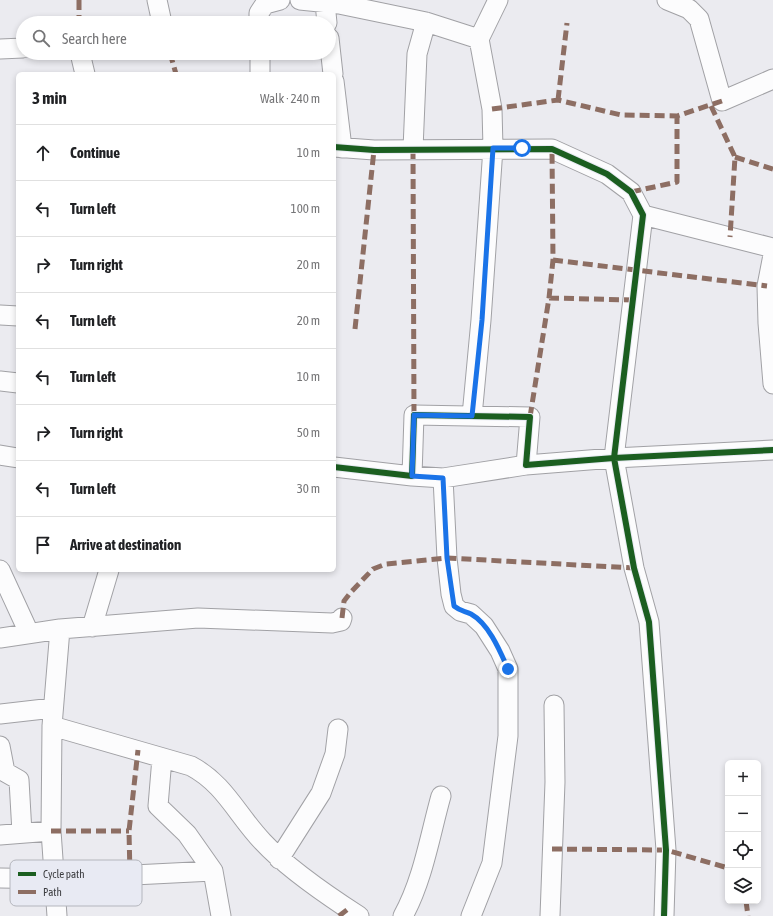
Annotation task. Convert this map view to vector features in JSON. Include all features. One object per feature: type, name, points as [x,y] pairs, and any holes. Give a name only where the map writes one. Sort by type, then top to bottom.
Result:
[{"type":"street","points":[[157,0],[160,16]]},
{"type":"street","points":[[260,16],[265,4],[280,0]]},
{"type":"street","points":[[300,0],[334,2],[426,22],[479,39]]},
{"type":"street","points":[[472,416],[482,320],[493,148],[492,109],[479,39],[498,0]]},
{"type":"street","points":[[667,0],[689,9],[699,19],[722,102],[773,79]]},
{"type":"street","points":[[329,16],[334,2]]},
{"type":"street","points":[[413,149],[417,54],[426,22]]},
{"type":"street","points":[[0,49],[16,48]]},
{"type":"street","points":[[82,60],[85,72]]},
{"type":"street","points":[[260,60],[260,72]]},
{"type":"street","points":[[331,60],[333,72]]},
{"type":"street","points":[[336,114],[338,148],[374,150],[552,148],[607,174],[631,192],[643,215],[614,458],[634,568],[649,622],[666,850],[664,916]]},
{"type":"street","points":[[643,215],[773,248]]},
{"type":"street","points":[[773,255],[768,323],[773,384]]},
{"type":"street","points":[[0,315],[16,316]]},
{"type":"street","points":[[0,381],[16,383]]},
{"type":"street","points":[[412,476],[414,415],[530,417],[526,465]]},
{"type":"street","points":[[336,467],[443,478],[526,465],[614,458],[773,450]]},
{"type":"street","points":[[0,455],[16,458]]},
{"type":"street","points":[[443,478],[447,558],[454,606],[460,611],[471,614],[484,626],[500,651],[508,669],[508,736],[492,863],[471,916]]},
{"type":"street","points":[[0,570],[29,633]]},
{"type":"street","points":[[92,627],[108,572]]},
{"type":"street","points":[[0,638],[60,629],[198,618],[332,623],[341,621],[342,618]]},
{"type":"street","points":[[53,860],[51,831],[52,717],[60,629]]},
{"type":"street","points":[[550,916],[556,782],[554,705]]},
{"type":"street","points":[[0,714],[52,717],[162,758],[190,766],[209,777],[227,795],[262,841],[280,858],[359,916]]},
{"type":"street","points":[[280,858],[321,793],[335,754],[338,729]]},
{"type":"street","points":[[0,746],[5,772],[19,780],[22,834]]},
{"type":"street","points":[[162,758],[158,806],[187,834],[213,871],[222,916]]},
{"type":"street","points":[[403,916],[416,887],[441,796]]},
{"type":"street","points":[[0,836],[51,831]]},
{"type":"street","points":[[142,874],[213,871]]},
{"type":"street","points":[[56,906],[57,916]]},
{"type":"marked path","points":[[79,0],[79,16]]},
{"type":"marked path","points":[[558,100],[567,23]]},
{"type":"marked path","points":[[172,60],[175,72]]},
{"type":"marked path","points":[[492,109],[558,100],[621,115],[677,116],[722,101]]},
{"type":"marked path","points":[[711,106],[735,157],[730,237]]},
{"type":"marked path","points":[[631,192],[677,182],[677,116]]},
{"type":"marked path","points":[[413,149],[414,415]]},
{"type":"marked path","points":[[530,417],[549,298],[553,260],[552,149]]},
{"type":"marked path","points":[[355,329],[374,150]]},
{"type":"marked path","points":[[735,157],[773,169]]},
{"type":"marked path","points":[[553,260],[767,286]]},
{"type":"marked path","points":[[549,298],[634,300]]},
{"type":"marked path","points":[[342,618],[344,601],[351,592],[373,569],[386,564],[447,558],[634,568]]},
{"type":"marked path","points":[[130,860],[129,831],[138,750]]},
{"type":"marked path","points":[[51,831],[129,831]]},
{"type":"marked path","points":[[552,849],[666,850],[725,867]]},
{"type":"marked path","points":[[746,904],[748,916]]},
{"type":"marked path","points":[[339,916],[348,909]]},
{"type":"cycle path","points":[[336,147],[374,150],[552,149],[607,174],[631,192],[643,215],[614,458],[634,568],[649,622],[666,850],[664,916]]},
{"type":"cycle path","points":[[336,467],[412,476],[414,415],[530,417],[526,465],[614,458],[773,450]]},
{"type":"route","points":[[508,669],[500,651],[484,626],[471,614],[460,611],[454,606],[451,594],[447,558],[443,478],[412,476],[414,415],[472,416],[482,320],[493,148],[522,148]]}]
